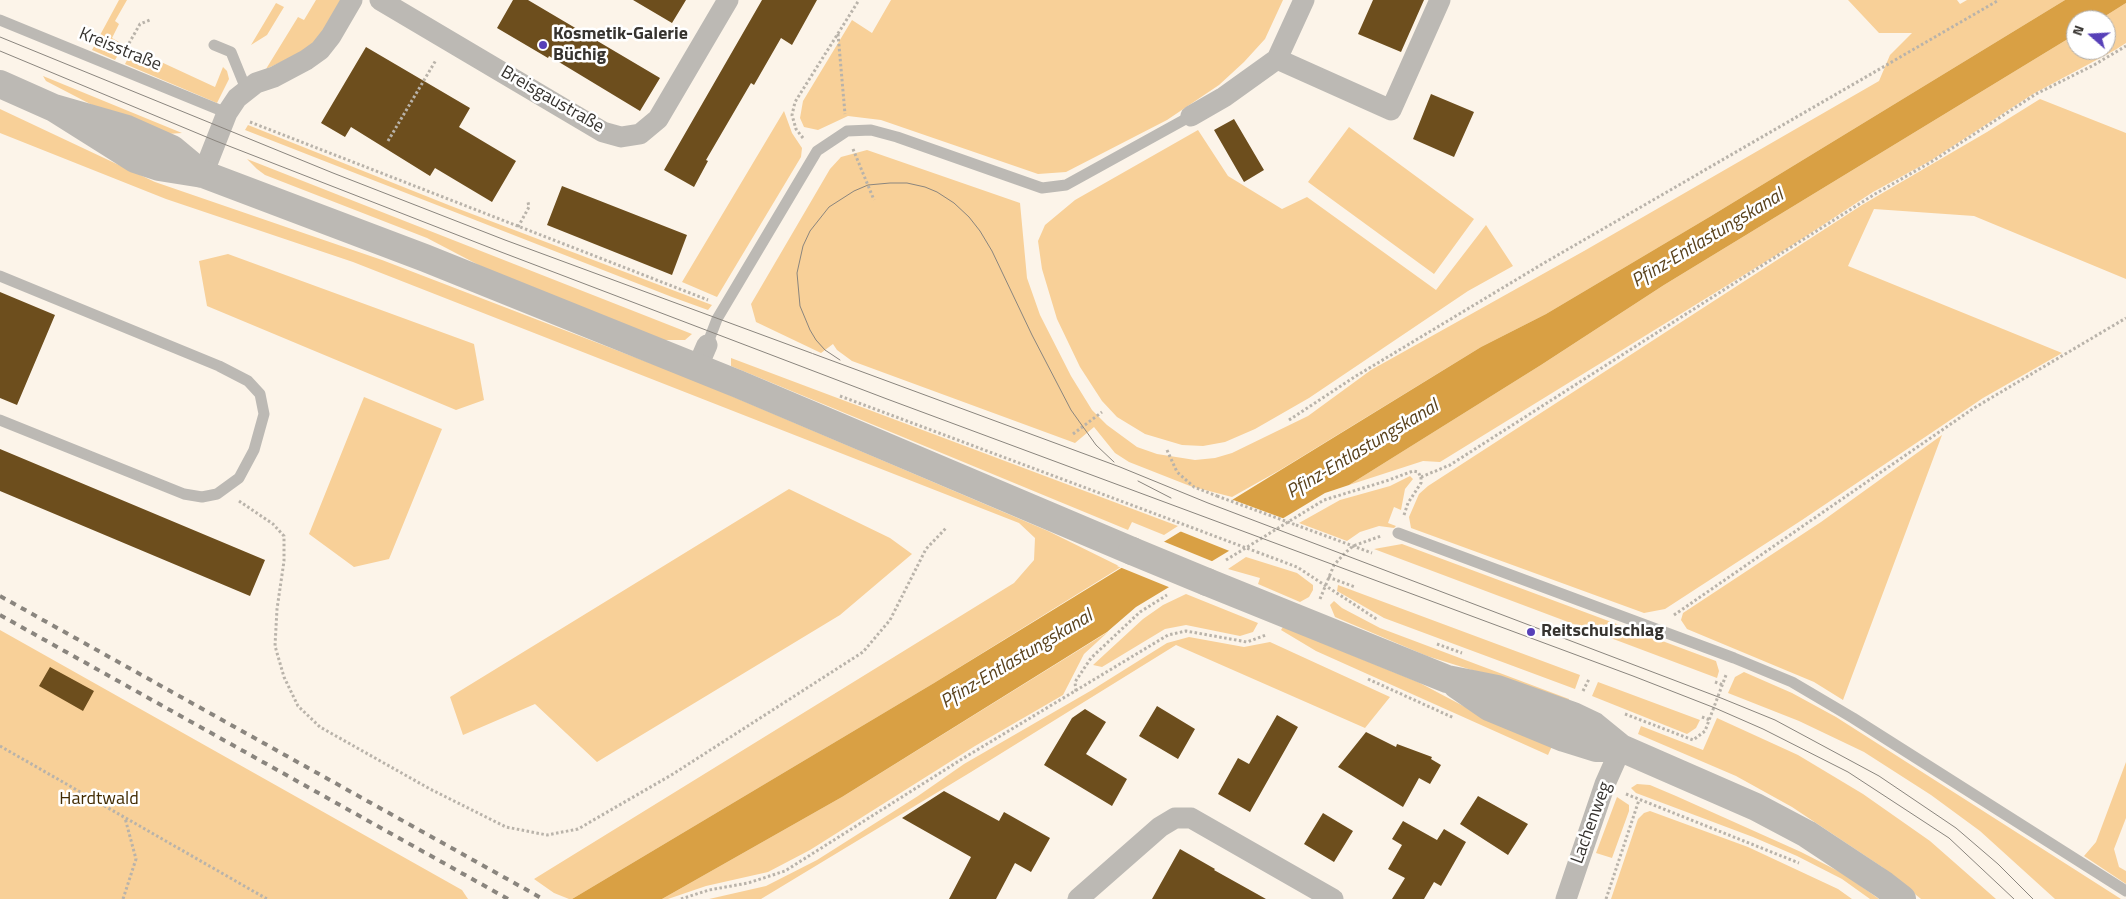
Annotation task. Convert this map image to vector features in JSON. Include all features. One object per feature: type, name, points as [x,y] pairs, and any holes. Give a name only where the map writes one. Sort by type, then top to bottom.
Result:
[{"type":"street","points":[[203,174],[232,103],[246,89],[306,60],[320,50],[331,36],[352,0]]},
{"type":"street","name":"Breisgaustraße","points":[[380,0],[603,132],[621,137],[640,134],[658,119],[728,0]]},
{"type":"street","points":[[1190,116],[1224,97],[1277,59],[1304,0]]},
{"type":"street","points":[[1277,59],[1391,110],[1440,0]]},
{"type":"street","points":[[0,84],[54,108],[135,159],[159,167],[203,174],[424,258],[702,357],[1132,551],[1447,679],[1489,707],[1564,738],[1596,748],[1622,748],[1756,806],[1807,834],[1902,899]]},
{"type":"street","name":"Lachenweg","points":[[1566,899],[1605,784],[1622,748]]},
{"type":"street","points":[[1078,899],[1160,827],[1175,818],[1191,818],[1334,899]]},
{"type":"lane","name":"Kreisstraße","points":[[0,20],[227,113]]},
{"type":"lane","points":[[214,45],[231,52],[246,89]]},
{"type":"lane","points":[[702,357],[717,319],[818,151],[848,131],[872,130],[897,137],[1042,188],[1066,185],[1190,116]]},
{"type":"lane","points":[[0,276],[219,366],[248,381],[260,394],[264,414],[254,450],[239,478],[217,494],[202,497],[184,494],[0,420]]},
{"type":"lane","points":[[1398,533],[1734,658],[1792,682],[1853,718],[2126,891]]},
{"type":"path","points":[[818,151],[806,142],[796,129],[792,115],[795,102],[859,0]]},
{"type":"path","points":[[1288,420],[1356,376],[1544,263],[1636,212],[1997,1]]},
{"type":"path","points":[[116,68],[140,24],[150,20]]},
{"type":"path","points":[[838,34],[839,63],[848,131],[855,156],[874,200]]},
{"type":"path","points":[[388,141],[448,40]]},
{"type":"path","points":[[1422,477],[1450,465],[1800,241],[1875,194],[1932,162],[2036,94],[2094,65],[2126,46]]},
{"type":"path","points":[[227,113],[725,307]]},
{"type":"path","points":[[518,227],[529,207],[528,202]]},
{"type":"path","points":[[1656,630],[1683,607],[1771,549],[1974,408],[2126,318]]},
{"type":"path","points":[[840,396],[1177,522],[1257,552],[1297,567],[1325,587],[1334,565],[1353,546],[1372,538],[1398,533],[1408,503],[1421,483],[1422,477],[1418,472],[1413,471],[1324,500],[1224,561]]},
{"type":"path","points":[[1073,434],[1102,412]]},
{"type":"path","points":[[1167,450],[1177,472],[1194,487],[1372,553]]},
{"type":"path","points":[[222,490],[273,524],[284,536],[284,561],[277,609],[275,646],[284,677],[298,706],[320,728],[430,789],[506,827],[547,835],[578,829],[666,778],[863,652],[890,620],[926,549],[947,527]]},
{"type":"path","points":[[1328,577],[1355,587]]},
{"type":"path","points":[[1076,691],[1075,682],[1091,658],[1140,612],[1173,591]]},
{"type":"path","points":[[681,899],[709,890],[769,877],[785,871],[962,759],[1168,636],[1186,631],[1247,642],[1268,634],[1274,637]]},
{"type":"path","points":[[1639,720],[1693,740],[1705,731],[1734,658]]},
{"type":"path","points":[[1365,677],[1455,718]]},
{"type":"path","points":[[1581,697],[1589,679]]},
{"type":"path","points":[[1715,682],[1723,685]]},
{"type":"path","points":[[1702,717],[1710,720]]},
{"type":"path","points":[[0,746],[267,899]]},
{"type":"path","points":[[1605,784],[1640,800],[1751,842],[1804,866]]},
{"type":"path","points":[[1606,899],[1640,800]]},
{"type":"path","points":[[123,899],[136,859],[125,818]]},
{"type":"green space","points":[[119,0],[127,0],[115,21],[119,24],[112,38],[124,45],[115,60],[92,50]]},
{"type":"green space","points":[[316,0],[342,0],[323,34],[305,51],[266,69],[298,17],[304,20]]},
{"type":"green space","points":[[891,0],[1283,0],[1265,39],[1219,85],[1167,120],[1066,172],[1038,174],[881,120],[848,116],[818,130],[804,127],[800,118],[803,101],[852,20],[872,33]]},
{"type":"green space","points":[[1848,0],[1957,0],[1960,4],[1967,0],[2065,0],[1711,216],[1546,314],[1481,347],[1280,470],[1232,497],[1190,486],[1129,462],[1115,453],[1094,427],[1075,443],[852,361],[837,350],[833,344],[821,353],[756,322],[751,304],[830,169],[841,157],[867,150],[1020,203],[1027,278],[1040,315],[1071,376],[1092,410],[1107,425],[1137,447],[1157,454],[1195,460],[1215,458],[1232,453],[1308,416],[1371,370],[1584,251],[1879,81],[1890,55],[1912,33],[1879,33]]},
{"type":"green space","points":[[276,3],[284,7],[267,35],[251,45]]},
{"type":"green space","points":[[2126,3],[2126,43],[2116,49],[2116,10]]},
{"type":"green space","points":[[2066,40],[2066,60],[2096,60],[2033,94],[1930,161],[1873,192],[1791,246],[1440,462],[1423,461],[1349,485],[1541,365],[1664,285]]},
{"type":"green space","points":[[133,49],[215,87],[223,67],[227,71],[229,79],[217,103],[125,64]]},
{"type":"green space","points":[[43,76],[182,133],[167,134],[119,119],[46,81]]},
{"type":"green space","points":[[2040,99],[2126,133],[2126,279],[1974,216],[1874,209],[1848,266],[2062,353],[1983,398],[1802,520],[1665,609],[1644,613],[1411,528],[1409,517],[1419,494],[1428,486],[1862,205]]},
{"type":"green space","points":[[0,109],[155,182],[382,260],[694,380],[1048,531],[1121,567],[934,683],[572,899],[554,893],[534,879],[1014,583],[1034,560],[1035,538],[1019,523],[353,262],[166,199],[0,133]]},
{"type":"green space","points":[[784,111],[792,133],[802,148],[801,157],[717,297],[682,282]]},
{"type":"green space","points":[[248,125],[451,206],[712,305],[708,310],[672,297],[245,130]]},
{"type":"green space","points":[[1349,127],[1474,219],[1434,274],[1308,182]]},
{"type":"green space","points":[[1198,130],[1228,176],[1282,209],[1307,197],[1436,290],[1486,225],[1513,266],[1468,291],[1309,398],[1255,429],[1225,442],[1203,446],[1182,445],[1145,434],[1117,417],[1102,401],[1080,367],[1057,319],[1042,269],[1038,241],[1045,225],[1075,200]]},
{"type":"green space","points":[[247,159],[692,334],[685,340],[661,340],[492,272],[427,238],[265,175]]},
{"type":"green space","points":[[228,254],[474,344],[484,400],[456,410],[207,306],[199,261]]},
{"type":"green space","points":[[731,358],[1178,526],[1164,535],[1132,522],[1128,530],[731,366]]},
{"type":"green space","points":[[364,397],[442,429],[389,559],[354,567],[309,534]]},
{"type":"green space","points":[[1942,435],[1843,700],[1814,682],[1687,629],[1681,620],[1683,613],[1821,522]]},
{"type":"green space","points":[[1410,476],[1413,479],[1405,489],[1401,510],[1394,507],[1388,523],[1396,526],[1394,528],[1379,526],[1360,532],[1347,541],[1299,523],[1340,500],[1390,486]]},
{"type":"green space","points":[[789,489],[890,538],[912,554],[840,615],[597,762],[535,704],[463,735],[450,697]]},
{"type":"green space","points":[[1402,544],[1716,661],[1719,671],[1717,678],[1374,549]]},
{"type":"green space","points":[[1246,557],[1297,573],[1313,585],[1313,590],[1309,597],[1300,602],[1258,584],[1260,578],[1228,569]]},
{"type":"green space","points":[[1338,585],[1580,675],[1575,689],[1384,618],[1337,591]]},
{"type":"green space","points":[[1186,594],[1258,623],[1253,632],[1240,636],[1186,625],[1165,629],[1102,667],[1093,665],[1143,619],[1163,605]]},
{"type":"green space","points":[[1334,601],[1342,608],[1380,628],[1569,699],[1570,705],[1507,681],[1427,656],[1335,617],[1330,605]]},
{"type":"green space","points":[[1283,627],[1418,682],[1486,718],[1553,744],[1548,755],[1316,651],[1281,630]]},
{"type":"green space","name":"Hardtwald","points":[[0,630],[462,890],[468,899],[0,899]]},
{"type":"green space","points":[[1108,632],[1084,654],[1063,695],[975,746],[810,850],[768,872],[706,886],[668,899],[662,899],[842,797]]},
{"type":"green space","points":[[1189,637],[1244,647],[1270,642],[1390,697],[1365,728],[1176,645],[761,899],[709,899],[766,886],[817,860],[918,796],[964,764],[1092,690],[1167,643]]},
{"type":"green space","points":[[1744,672],[1792,693],[1836,717],[2121,899],[2055,899],[1980,831],[1931,795],[1864,752],[1799,721],[1728,693],[1735,677]]},
{"type":"green space","points":[[1598,682],[1700,720],[1696,728],[1687,734],[1592,696]]},
{"type":"green space","points":[[1717,718],[1798,755],[1863,794],[1930,841],[1996,899],[1921,899],[1882,867],[1792,807],[1736,776],[1638,734],[1641,726],[1703,750]]},
{"type":"green space","points":[[2126,762],[2126,818],[2114,849],[2119,867],[2126,871],[2126,884],[2084,856],[2096,842]]},
{"type":"green space","points":[[1637,784],[1650,785],[1801,852],[1844,874],[1879,899],[1870,899],[1842,879],[1797,856],[1753,837],[1636,793],[1631,788]]},
{"type":"green space","points":[[1617,797],[1629,805],[1629,811],[1612,858],[1596,853]]},
{"type":"green space","points":[[1650,811],[1748,847],[1838,889],[1852,899],[1611,899],[1638,819],[1644,813]]},
{"type":"water","name":"Pfinz-Entlastungskanal","points":[[2065,0],[2126,0],[2126,3],[2115,10],[2066,10],[2066,40],[1664,285],[1541,365],[1349,485],[1325,493],[1136,607],[1107,632],[842,797],[662,899],[572,899],[934,683],[1481,347],[1546,314],[1711,216]]},
{"type":"pier","points":[[1228,498],[1285,519],[1232,552],[1177,530]]},
{"type":"pier","points":[[1160,540],[1214,562],[1171,588],[1117,566]]},
{"type":"building","points":[[513,0],[528,0],[660,78],[640,111],[549,56],[548,58],[497,28]]},
{"type":"building","points":[[633,0],[686,0],[672,23]]},
{"type":"building","points":[[762,0],[817,0],[792,45],[781,38],[754,85],[751,83],[706,160],[708,161],[694,187],[664,170]]},
{"type":"building","points":[[1373,0],[1424,0],[1401,52],[1358,34]]},
{"type":"building","points":[[366,47],[470,108],[459,127],[516,161],[492,202],[435,168],[430,176],[351,127],[345,137],[321,123]]},
{"type":"building","points":[[1431,94],[1474,112],[1454,157],[1413,139]]},
{"type":"building","points":[[1234,119],[1264,170],[1244,182],[1214,130]]},
{"type":"building","points":[[562,186],[687,235],[672,275],[547,225]]},
{"type":"building","points":[[0,292],[55,315],[17,405],[0,398]]},
{"type":"building","points":[[0,449],[265,560],[250,596],[0,491]]},
{"type":"building","points":[[50,667],[94,691],[83,711],[39,686]]},
{"type":"building","points":[[1157,706],[1195,729],[1178,759],[1139,736]]},
{"type":"building","points":[[1085,709],[1106,722],[1086,754],[1127,779],[1112,806],[1044,765],[1072,718]]},
{"type":"building","points":[[1277,715],[1298,727],[1250,812],[1218,794],[1238,758],[1249,764]]},
{"type":"building","points":[[1366,732],[1396,747],[1397,744],[1432,757],[1431,759],[1441,765],[1430,784],[1419,778],[1403,807],[1338,767]]},
{"type":"building","points":[[944,791],[999,821],[1004,812],[1050,838],[1031,872],[1015,863],[996,899],[949,899],[971,857],[902,818]]},
{"type":"building","points":[[1478,796],[1528,824],[1508,855],[1460,824]]},
{"type":"building","points":[[1323,813],[1353,831],[1334,862],[1304,844]]},
{"type":"building","points":[[1403,821],[1437,840],[1444,829],[1466,842],[1441,886],[1434,882],[1424,899],[1392,899],[1405,878],[1388,869],[1402,845],[1392,839]]},
{"type":"building","points":[[1180,849],[1214,870],[1266,899],[1152,899]]},
{"type":"tram line","points":[[0,37],[333,173],[505,240],[1120,467],[1208,503],[1775,720],[1879,776],[1956,828],[1998,864],[2033,899]]},
{"type":"tram line","points":[[0,51],[216,141],[501,252],[887,399],[1715,708],[1763,729],[1848,772],[1949,838],[2014,899]]},
{"type":"tram line","points":[[840,360],[825,350],[816,340],[800,306],[797,273],[803,246],[810,231],[829,207],[854,191],[868,185],[907,183],[925,187],[954,203],[980,231],[992,251],[1032,335],[1071,410],[1096,445],[1114,462]]},
{"type":"tram line","points":[[1138,481],[1171,498]]},
{"type":"railway","points":[[0,596],[543,899]]},
{"type":"railway","points":[[0,615],[508,899]]},
{"type":"place","name":"Kosmetik-Galerie Büchig","points":[[543,45]]},
{"type":"place","name":"Reitschulschlag","points":[[1531,632]]}]
